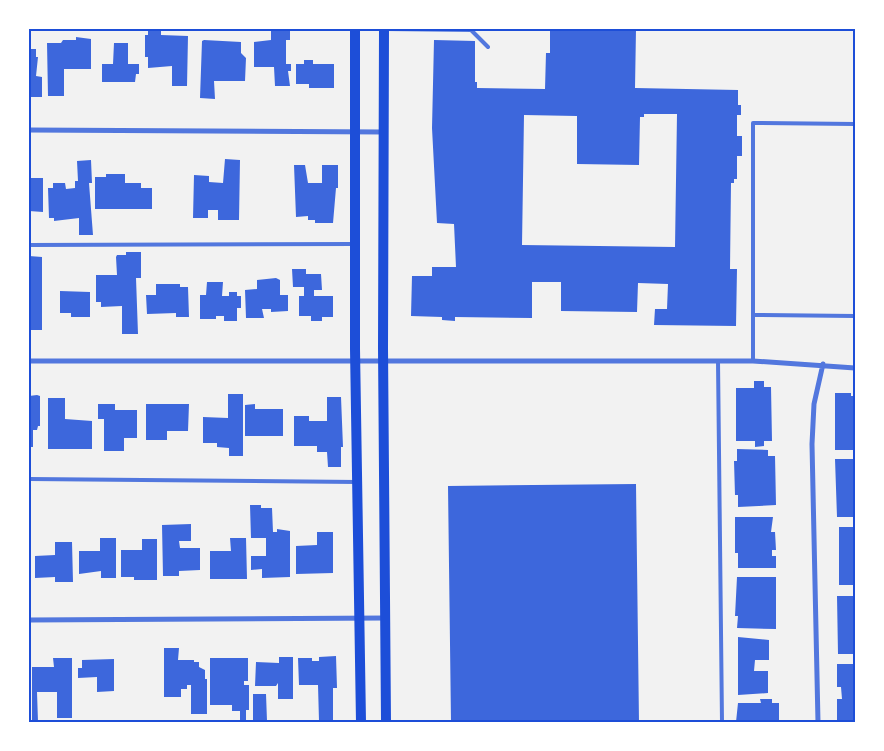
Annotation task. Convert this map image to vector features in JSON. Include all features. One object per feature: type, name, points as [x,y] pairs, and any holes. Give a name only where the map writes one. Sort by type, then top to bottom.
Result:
[{"type":"main road","points":[[355,29],[354,244],[361,722]]},
{"type":"main road","points":[[384,29],[383,361],[386,722]]},
{"type":"street","points":[[29,130],[384,132]]},
{"type":"street","points":[[29,360],[753,361],[823,364],[855,368]]},
{"type":"street","points":[[818,722],[812,444],[814,404],[823,364]]},
{"type":"street","points":[[29,620],[386,618]]},
{"type":"lane","points":[[384,29],[471,30],[488,47]]},
{"type":"lane","points":[[753,361],[752,123],[855,124]]},
{"type":"lane","points":[[29,245],[354,244]]},
{"type":"lane","points":[[753,315],[855,316],[855,304]]},
{"type":"lane","points":[[718,361],[722,722]]},
{"type":"lane","points":[[29,479],[357,482]]},
{"type":"building","points":[[148,29],[161,29],[161,35],[188,36],[187,86],[172,86],[172,66],[148,68],[148,57],[145,57],[145,35],[148,35]]},
{"type":"building","points":[[271,29],[290,29],[290,40],[286,40],[286,64],[291,64],[291,71],[288,71],[290,86],[275,86],[274,67],[254,67],[254,42],[271,40]]},
{"type":"building","points":[[550,29],[636,29],[635,88],[738,90],[738,105],[741,105],[741,115],[737,115],[737,136],[742,136],[742,156],[737,156],[737,179],[734,179],[734,183],[731,183],[730,269],[737,269],[736,326],[654,325],[655,309],[667,309],[668,284],[638,283],[637,312],[561,311],[561,282],[532,282],[532,318],[455,317],[455,321],[442,320],[442,317],[411,316],[412,276],[432,276],[432,267],[456,267],[454,224],[437,223],[432,128],[434,40],[475,41],[475,82],[477,82],[477,88],[545,89],[546,53],[550,53]],"holes":[[[644,114],[677,114],[675,247],[522,245],[524,115],[577,116],[577,164],[639,165],[640,117],[644,117]]]},
{"type":"building","points":[[76,37],[91,39],[91,69],[64,69],[64,96],[48,96],[47,43],[76,40]]},
{"type":"building","points":[[202,41],[241,42],[241,53],[246,58],[245,81],[214,81],[215,99],[200,98]]},
{"type":"building","points":[[114,43],[128,43],[128,64],[139,64],[139,74],[136,74],[135,82],[102,82],[102,64],[113,64]]},
{"type":"building","points":[[29,49],[36,49],[36,57],[38,57],[36,76],[42,77],[42,97],[29,97]]},
{"type":"building","points":[[304,60],[313,60],[313,64],[334,64],[334,88],[309,88],[309,84],[296,84],[296,64],[304,64]]},
{"type":"building","points":[[225,159],[240,160],[239,220],[218,220],[218,210],[208,210],[208,218],[193,218],[194,175],[209,176],[209,182],[223,183]]},
{"type":"building","points":[[91,160],[92,183],[89,183],[93,235],[79,235],[79,218],[54,221],[54,218],[49,218],[48,188],[53,188],[53,183],[65,183],[66,189],[75,188],[75,181],[78,181],[77,161]]},
{"type":"building","points":[[294,165],[305,165],[308,183],[322,183],[322,165],[338,165],[338,188],[336,188],[333,223],[315,223],[315,220],[308,220],[308,216],[296,217]]},
{"type":"building","points":[[106,174],[125,174],[125,183],[141,183],[141,188],[152,188],[152,209],[95,209],[95,177],[106,177]]},
{"type":"building","points":[[29,178],[43,178],[43,212],[29,211]]},
{"type":"building","points":[[126,252],[141,252],[141,278],[136,278],[138,334],[122,334],[122,306],[101,307],[101,302],[96,302],[96,275],[117,275],[116,257],[117,255],[126,255]]},
{"type":"building","points":[[29,256],[42,257],[42,330],[29,330]]},
{"type":"building","points":[[292,269],[306,269],[306,274],[321,274],[322,290],[314,290],[314,296],[333,296],[333,317],[322,317],[322,321],[311,321],[311,316],[299,316],[299,296],[304,296],[304,287],[293,287]]},
{"type":"building","points":[[276,278],[280,280],[280,295],[288,295],[288,311],[271,312],[271,309],[262,309],[264,318],[246,318],[245,290],[257,289],[257,280]]},
{"type":"building","points":[[207,282],[223,282],[222,296],[229,296],[229,292],[237,292],[237,296],[241,296],[241,308],[237,308],[237,321],[224,321],[224,316],[216,316],[216,319],[200,319],[200,295],[206,295]]},
{"type":"building","points":[[156,284],[180,284],[180,287],[188,287],[189,317],[176,317],[176,313],[147,314],[146,295],[156,295]]},
{"type":"building","points":[[60,291],[90,292],[90,317],[71,317],[71,313],[60,313]]},
{"type":"building","points":[[754,381],[764,381],[764,387],[771,387],[772,441],[764,441],[764,446],[755,447],[755,441],[736,441],[736,388],[754,388]]},
{"type":"building","points":[[835,393],[851,393],[851,396],[855,396],[855,450],[835,450]]},
{"type":"building","points":[[228,394],[243,394],[243,456],[229,456],[229,448],[217,447],[217,443],[203,443],[203,417],[228,418]]},
{"type":"building","points":[[29,396],[40,396],[40,426],[38,426],[37,430],[33,430],[33,447],[29,447]]},
{"type":"building","points":[[327,397],[341,397],[343,447],[341,447],[341,467],[328,467],[327,452],[317,452],[317,446],[294,446],[294,416],[309,416],[309,421],[327,421]]},
{"type":"building","points":[[48,398],[65,398],[65,419],[92,421],[92,449],[48,449]]},
{"type":"building","points":[[98,404],[115,404],[115,410],[137,410],[137,438],[124,438],[124,451],[104,451],[104,419],[98,419]]},
{"type":"building","points":[[146,404],[189,404],[188,431],[167,431],[167,440],[146,440]]},
{"type":"building","points":[[255,404],[255,409],[283,409],[283,436],[245,436],[245,405]]},
{"type":"building","points":[[737,449],[768,450],[768,456],[775,456],[776,505],[738,507],[738,495],[735,495],[734,461],[737,461]]},
{"type":"building","points":[[835,459],[855,459],[855,517],[837,517]]},
{"type":"building","points":[[636,484],[639,722],[451,722],[448,486]]},
{"type":"building","points":[[250,505],[272,508],[273,532],[277,532],[277,529],[290,531],[290,577],[262,578],[262,569],[251,570],[251,556],[266,556],[266,538],[251,538]]},
{"type":"building","points":[[735,517],[773,517],[771,532],[775,532],[776,550],[772,550],[772,556],[776,556],[776,568],[738,568],[738,553],[735,553]]},
{"type":"building","points":[[191,524],[191,541],[179,541],[180,548],[200,548],[200,570],[179,571],[179,576],[163,576],[162,525]]},
{"type":"building","points":[[839,527],[855,527],[855,585],[839,585]]},
{"type":"building","points":[[317,532],[333,532],[333,573],[296,574],[296,546],[317,545]]},
{"type":"building","points":[[100,538],[116,538],[116,578],[101,578],[101,571],[79,574],[79,551],[100,551]]},
{"type":"building","points":[[230,538],[246,538],[247,579],[210,579],[210,551],[231,551]]},
{"type":"building","points":[[142,539],[157,539],[157,580],[134,580],[134,577],[121,577],[121,550],[142,550]]},
{"type":"building","points":[[55,542],[72,542],[73,582],[55,582],[55,577],[35,578],[35,556],[55,555]]},
{"type":"building","points":[[737,577],[776,577],[776,629],[737,628],[738,616],[735,616]]},
{"type":"building","points":[[837,596],[855,596],[855,654],[838,654]]},
{"type":"building","points":[[738,637],[769,640],[769,660],[755,660],[754,671],[768,671],[768,693],[738,695]]},
{"type":"building","points":[[164,648],[179,648],[178,660],[194,660],[194,662],[199,662],[199,667],[205,670],[205,679],[207,679],[207,714],[191,714],[191,685],[187,685],[187,689],[181,689],[181,697],[164,697]]},
{"type":"building","points":[[336,656],[337,688],[333,688],[333,720],[319,721],[318,685],[299,685],[298,658],[312,658],[312,661],[319,661],[319,657]]},
{"type":"building","points":[[279,657],[293,657],[293,699],[278,699],[278,683],[276,686],[255,686],[256,662],[279,663]]},
{"type":"building","points":[[53,658],[72,658],[72,718],[57,718],[57,692],[37,692],[38,722],[32,722],[32,667],[54,667]]},
{"type":"building","points":[[210,658],[248,658],[248,681],[244,681],[244,685],[249,685],[249,710],[246,710],[246,722],[240,722],[240,711],[232,711],[232,705],[210,705]]},
{"type":"building","points":[[114,659],[114,691],[97,692],[97,677],[78,678],[78,668],[82,668],[82,660]]},
{"type":"building","points":[[837,664],[855,664],[855,721],[837,721],[837,699],[842,699],[841,687],[837,687]]},
{"type":"building","points":[[253,694],[266,694],[267,721],[253,720]]},
{"type":"building","points":[[760,699],[772,699],[772,703],[779,703],[779,722],[736,722],[738,703],[761,703]]}]
